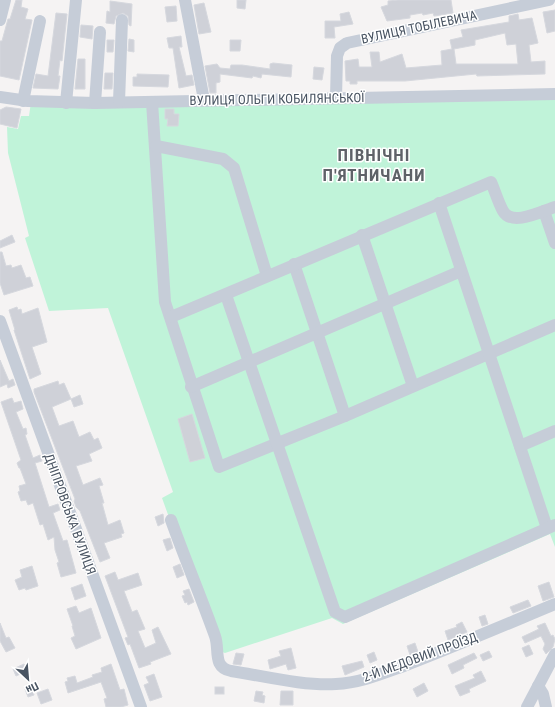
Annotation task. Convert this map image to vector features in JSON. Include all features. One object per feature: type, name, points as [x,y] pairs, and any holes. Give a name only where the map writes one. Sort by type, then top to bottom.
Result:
[{"type":"street","points":[[0,20],[5,0]]},
{"type":"street","points":[[66,102],[76,0]]},
{"type":"street","points":[[185,0],[204,100]]},
{"type":"street","name":"ВУЛИЦЯ ТОБІЛЕВИЧА","points":[[336,98],[337,56],[340,48],[347,43],[549,0]]},
{"type":"street","points":[[119,102],[122,20]]},
{"type":"street","points":[[23,101],[40,21]]},
{"type":"street","points":[[95,103],[100,32]]},
{"type":"street","name":"ВУЛИЦЯ ОЛЬГИ КОБИЛЯНСЬКОЇ","points":[[0,97],[23,101],[95,103],[555,94]]},
{"type":"street","points":[[152,102],[165,302],[171,317],[191,387],[218,467],[345,416],[555,325]]},
{"type":"street","points":[[156,146],[224,159],[234,168],[267,276]]},
{"type":"street","points":[[171,317],[362,235],[491,182],[503,212],[508,216],[523,218],[550,209],[555,243]]},
{"type":"street","points":[[226,294],[248,363],[335,612],[345,617],[551,527],[520,446],[439,203]]},
{"type":"street","points":[[362,235],[384,305],[413,386]]},
{"type":"street","points":[[294,264],[345,416]]},
{"type":"street","points":[[191,387],[461,271]]},
{"type":"street","name":"ДНІПРОВСЬКА ВУЛИЦЯ","points":[[0,321],[141,707]]},
{"type":"street","points":[[520,446],[555,432]]},
{"type":"street","name":"2-Й МЕДОВИЙ ПРОЇЗД","points":[[171,520],[215,637],[218,661],[223,668],[231,672],[318,684],[352,682],[384,673],[443,651],[555,604]]},
{"type":"street","points":[[527,707],[555,654]]},
{"type":"street","points":[[538,686],[543,694],[546,707]]},
{"type":"green space","points":[[555,94],[555,547],[550,534],[343,624],[332,618],[225,653],[217,650],[162,498],[173,492],[108,308],[49,311],[25,238],[29,236],[8,153],[7,127],[18,129],[21,116],[29,116],[31,102]]},
{"type":"building","points":[[16,0],[22,0],[21,7],[28,9],[25,19],[32,20],[19,80],[0,76],[0,41],[2,41],[8,19],[10,19]]},
{"type":"building","points":[[237,0],[246,0],[245,9],[237,8]]},
{"type":"building","points":[[451,0],[453,13],[434,16],[433,13],[423,15],[422,13],[410,15],[410,18],[387,21],[381,7],[388,5],[388,1]]},
{"type":"building","points":[[110,1],[132,4],[131,26],[129,25],[128,16],[123,13],[116,16],[114,24],[106,23],[107,11],[110,12]]},
{"type":"building","points":[[204,3],[211,32],[199,34],[194,5]]},
{"type":"building","points":[[176,6],[177,21],[167,22],[165,7]]},
{"type":"building","points":[[555,10],[555,31],[547,33],[543,12]]},
{"type":"building","points":[[349,12],[353,24],[334,27],[335,38],[325,38],[325,21],[341,21],[340,14]]},
{"type":"building","points":[[56,13],[67,14],[62,61],[60,60],[58,76],[60,76],[58,89],[33,88],[36,74],[48,76]]},
{"type":"building","points":[[518,14],[519,20],[532,18],[538,43],[529,45],[531,62],[545,61],[545,74],[477,76],[476,74],[405,81],[357,81],[357,84],[350,84],[350,81],[346,81],[345,61],[358,59],[359,67],[372,67],[370,52],[379,52],[380,62],[402,54],[406,68],[442,65],[441,51],[452,49],[450,40],[463,37],[461,30],[509,22],[509,16]],"holes":[[[505,33],[507,45],[516,44],[518,64],[456,64],[454,49],[475,45],[475,40]]]},
{"type":"building","points":[[81,25],[93,26],[92,39],[80,37]]},
{"type":"building","points":[[181,36],[182,47],[179,47],[186,76],[192,75],[194,85],[179,88],[173,48],[169,48],[167,38]]},
{"type":"building","points":[[129,39],[134,40],[134,52],[128,51]]},
{"type":"building","points":[[107,40],[114,40],[113,52],[107,52]]},
{"type":"building","points":[[230,40],[241,40],[240,51],[230,51]]},
{"type":"building","points":[[78,59],[85,59],[85,89],[75,89]]},
{"type":"building","points":[[217,64],[220,68],[230,69],[231,65],[242,65],[270,69],[270,64],[292,65],[291,77],[262,74],[261,78],[253,76],[252,78],[220,74],[220,82],[216,83],[216,93],[210,93],[205,66]]},
{"type":"building","points":[[314,67],[324,68],[322,80],[313,79]]},
{"type":"building","points":[[105,73],[113,73],[112,89],[104,89]]},
{"type":"building","points":[[137,74],[169,75],[168,87],[133,86],[133,77],[137,77]]},
{"type":"building","points":[[6,107],[21,109],[17,128],[0,124],[0,110]]},
{"type":"building","points":[[165,109],[174,109],[174,114],[179,114],[178,126],[167,126],[168,119],[165,119]]},
{"type":"building","points":[[12,235],[15,242],[0,248],[0,241]]},
{"type":"building","points":[[0,252],[2,252],[6,266],[11,265],[12,268],[21,265],[26,278],[30,277],[33,286],[4,295],[0,283]]},
{"type":"building","points":[[17,307],[18,310],[21,309],[22,314],[38,308],[47,342],[32,347],[41,374],[30,379],[9,310]]},
{"type":"building","points":[[0,360],[9,381],[13,379],[15,385],[8,388],[7,384],[0,387]]},
{"type":"building","points":[[58,381],[59,385],[64,383],[71,399],[52,407],[59,426],[73,421],[79,437],[90,432],[94,440],[98,438],[102,448],[89,454],[92,461],[76,466],[83,485],[100,478],[103,485],[99,486],[108,525],[120,520],[124,533],[121,534],[122,537],[104,543],[110,558],[100,562],[80,511],[76,507],[74,501],[75,499],[34,392],[34,389]]},
{"type":"building","points":[[80,395],[83,404],[74,407],[71,399]]},
{"type":"building","points":[[12,398],[14,403],[21,401],[23,409],[16,412],[23,429],[26,428],[27,434],[25,435],[33,458],[40,455],[42,461],[35,463],[49,507],[58,504],[60,510],[53,513],[63,541],[67,540],[76,573],[61,577],[57,563],[59,562],[55,550],[54,537],[48,540],[43,524],[40,525],[33,503],[28,505],[26,500],[21,501],[18,492],[20,491],[19,486],[26,484],[17,463],[21,460],[1,402]]},
{"type":"building","points":[[192,414],[205,458],[190,462],[178,419]]},
{"type":"building","points":[[163,514],[164,523],[158,526],[155,517]]},
{"type":"building","points":[[170,538],[173,548],[167,551],[163,540]]},
{"type":"building","points":[[180,564],[184,575],[177,578],[173,567]]},
{"type":"building","points":[[32,566],[38,586],[26,590],[25,588],[19,590],[15,580],[22,577],[20,570]]},
{"type":"building","points":[[115,572],[118,580],[138,573],[142,585],[124,591],[132,612],[137,610],[145,629],[138,631],[145,648],[156,643],[152,630],[158,627],[171,654],[139,668],[130,644],[128,645],[125,638],[128,637],[105,576]]},
{"type":"building","points":[[549,582],[554,597],[543,601],[538,586]]},
{"type":"building","points":[[82,584],[86,596],[75,600],[71,588]]},
{"type":"building","points":[[189,589],[194,602],[188,605],[187,602],[185,603],[182,596],[185,595],[183,591]]},
{"type":"building","points":[[528,600],[531,606],[513,613],[510,607]]},
{"type":"building","points":[[76,606],[79,613],[91,608],[101,638],[76,649],[71,638],[75,636],[67,609]]},
{"type":"building","points":[[485,615],[488,624],[482,626],[479,617]]},
{"type":"building","points":[[462,622],[467,632],[448,640],[445,631],[457,627],[456,625]]},
{"type":"building","points":[[0,623],[6,638],[9,637],[15,648],[6,652],[0,641]]},
{"type":"building","points":[[545,623],[551,636],[553,635],[555,639],[553,647],[546,654],[543,649],[545,644],[541,636],[525,643],[522,637],[539,629],[537,626]]},
{"type":"building","points":[[415,643],[418,652],[410,655],[407,646]]},
{"type":"building","points":[[529,645],[533,654],[526,657],[522,648]]},
{"type":"building","points":[[291,648],[296,668],[288,670],[286,664],[270,669],[268,660],[281,656],[279,651]]},
{"type":"building","points":[[489,651],[492,657],[483,661],[480,655]]},
{"type":"building","points":[[374,652],[377,660],[370,663],[367,655]]},
{"type":"building","points":[[236,653],[244,654],[241,665],[233,664]]},
{"type":"building","points":[[474,653],[477,658],[463,665],[464,668],[452,674],[448,665]]},
{"type":"building","points":[[362,661],[364,667],[345,675],[342,666]]},
{"type":"building","points":[[24,664],[27,671],[16,676],[13,669]]},
{"type":"building","points":[[111,664],[120,690],[124,689],[128,705],[121,707],[106,707],[104,699],[107,698],[101,682],[68,693],[65,682],[68,681],[67,678],[75,676],[77,683],[93,677],[92,675],[102,672],[101,668]]},
{"type":"building","points":[[481,671],[486,681],[469,689],[470,692],[460,696],[455,686],[475,678],[473,675]]},
{"type":"building","points":[[154,674],[162,697],[150,701],[144,685],[149,683],[146,677]]},
{"type":"building","points":[[424,683],[428,691],[417,697],[413,689]]},
{"type":"building","points":[[31,687],[34,695],[28,697],[25,689]]},
{"type":"building","points":[[215,687],[224,687],[224,694],[215,694]]},
{"type":"building","points":[[48,689],[52,700],[41,704],[37,693]]},
{"type":"building","points":[[256,691],[263,692],[262,695],[265,696],[264,703],[254,701]]},
{"type":"building","points":[[281,691],[293,691],[293,705],[280,705]]},
{"type":"district","name":"ПІВНІЧНІ П'ЯТНИЧАНИ","points":[[374,165]]}]
